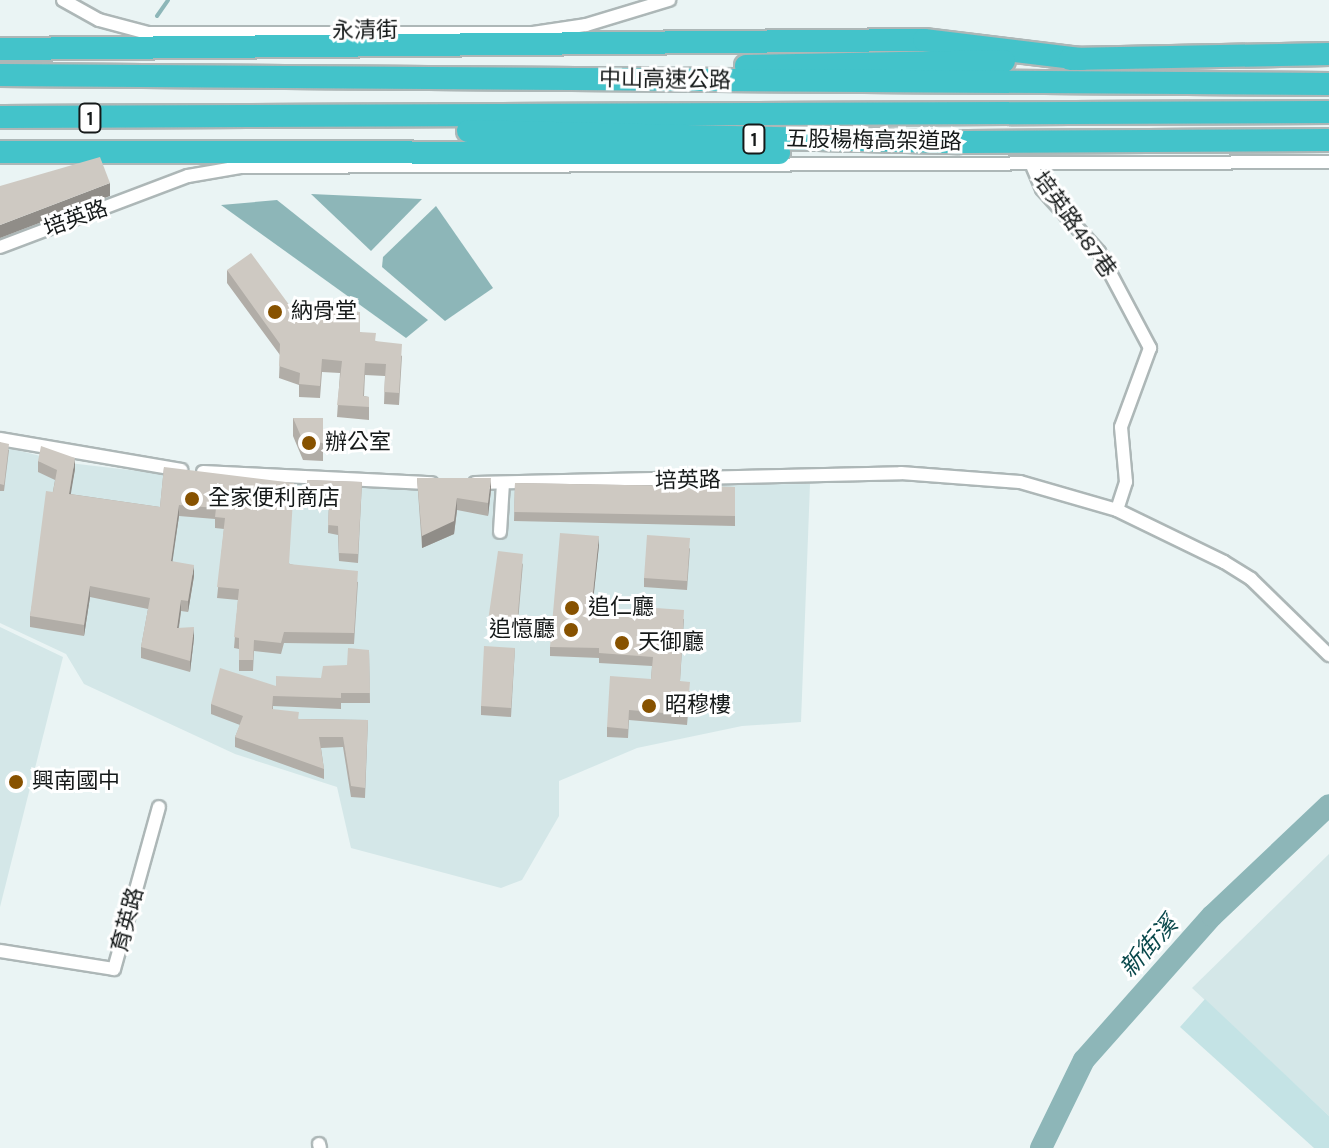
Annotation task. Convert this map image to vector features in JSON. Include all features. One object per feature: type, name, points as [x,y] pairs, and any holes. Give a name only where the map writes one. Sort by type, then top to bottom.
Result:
[{"type":"highway","points":[[0,49],[924,40],[1082,59]]},
{"type":"highway","name":"1","points":[[257,76],[1329,54]]},
{"type":"highway","name":"中山高速公路","points":[[0,75],[1329,84]]},
{"type":"highway","name":"中山高速公路","points":[[0,117],[1329,112]]},
{"type":"highway","name":"五股楊梅高架道路","points":[[179,118],[612,137],[960,142],[1329,140]]},
{"type":"highway","points":[[0,152],[743,155],[960,142]]},
{"type":"street","name":"永清街","points":[[63,0],[99,20],[148,33],[533,33],[566,30],[669,0]]},
{"type":"street","name":"培英路","points":[[0,247],[153,192],[188,176],[240,167],[1329,162]]},
{"type":"street","name":"培英路487巷","points":[[1031,163],[1042,189],[1099,252],[1150,348],[1121,427],[1126,482],[1117,510]]},
{"type":"street","name":"培英路","points":[[0,439],[144,467],[378,483],[901,473],[1020,482],[1117,510],[1251,579],[1327,656]]},
{"type":"street","points":[[500,532],[503,483]]},
{"type":"street","name":"育英路","points":[[0,951],[114,969],[159,807]]},
{"type":"shaded area","points":[[311,194],[422,199],[371,251]]},
{"type":"shaded area","points":[[277,200],[428,320],[406,338],[221,205]]},
{"type":"shaded area","points":[[436,206],[493,288],[445,321],[382,267],[383,257]]},
{"type":"shaded area","points":[[0,446],[69,463],[225,481],[366,487],[810,484],[801,722],[742,726],[637,748],[559,781],[559,816],[522,880],[501,888],[351,848],[337,787],[235,754],[84,684],[66,654],[0,623]]},
{"type":"shaded area","name":"興南國中","points":[[0,627],[63,657],[0,907]]},
{"type":"shaded area","points":[[1329,854],[1329,1116],[1192,988]]},
{"type":"shaded area","points":[[1205,999],[1329,1116],[1329,1148],[1314,1148],[1180,1027]]},
{"type":"building","points":[[100,157],[110,183],[0,225],[0,186]]},
{"type":"building","points":[[251,253],[301,321],[315,322],[316,308],[328,309],[328,302],[349,303],[349,311],[360,312],[360,332],[376,333],[375,341],[402,344],[399,393],[384,392],[386,364],[365,363],[363,396],[369,397],[369,407],[337,405],[342,361],[322,359],[320,386],[299,384],[300,373],[279,366],[280,344],[227,270]]},
{"type":"building","points":[[293,418],[323,418],[323,443],[303,441]]},
{"type":"building","points":[[0,442],[9,444],[4,485],[0,484]]},
{"type":"building","points":[[41,446],[75,458],[69,494],[160,507],[164,467],[294,483],[289,564],[358,571],[354,633],[284,632],[281,643],[254,640],[253,660],[239,660],[239,638],[234,637],[239,589],[217,587],[225,518],[215,517],[216,508],[179,505],[171,561],[194,565],[188,601],[181,600],[177,628],[194,627],[190,661],[141,647],[150,598],[90,586],[84,625],[30,616],[46,491],[53,492],[57,470],[38,461]]},
{"type":"building","points":[[417,478],[491,478],[488,503],[457,498],[454,521],[422,536]]},
{"type":"building","points":[[307,480],[362,482],[358,554],[339,553],[338,526],[328,525],[330,491],[307,489]]},
{"type":"building","points":[[515,483],[735,487],[735,516],[514,512]]},
{"type":"building","points":[[560,533],[599,536],[591,611],[656,615],[656,608],[684,610],[680,681],[690,682],[687,715],[629,710],[628,729],[607,727],[610,676],[651,679],[653,657],[599,653],[599,648],[550,647]]},
{"type":"building","points":[[647,535],[690,538],[687,581],[644,578]]},
{"type":"building","points":[[498,551],[523,554],[517,624],[488,621]]},
{"type":"building","points":[[484,646],[515,648],[511,708],[481,706]]},
{"type":"building","points":[[348,648],[369,650],[370,693],[341,693],[341,698],[273,696],[272,709],[299,712],[298,719],[368,720],[365,788],[351,786],[343,737],[319,737],[324,769],[235,737],[243,716],[211,704],[220,668],[276,686],[276,676],[321,678],[323,666],[347,665]]},
{"type":"waterway","points":[[157,16],[168,0]]},
{"type":"waterway","name":"新街溪","points":[[1041,1148],[1084,1060],[1212,916],[1329,805]]},
{"type":"place","name":"納骨堂","points":[[275,312]]},
{"type":"place","name":"辦公室","points":[[309,443]]},
{"type":"place","name":"全家便利商店","points":[[192,499]]},
{"type":"place","name":"追仁廳","points":[[572,608]]},
{"type":"place","name":"追憶廳","points":[[571,630]]},
{"type":"place","name":"天御廳","points":[[622,643]]},
{"type":"place","name":"昭穆樓","points":[[649,706]]},
{"type":"place","name":"興南國中","points":[[16,782]]}]
